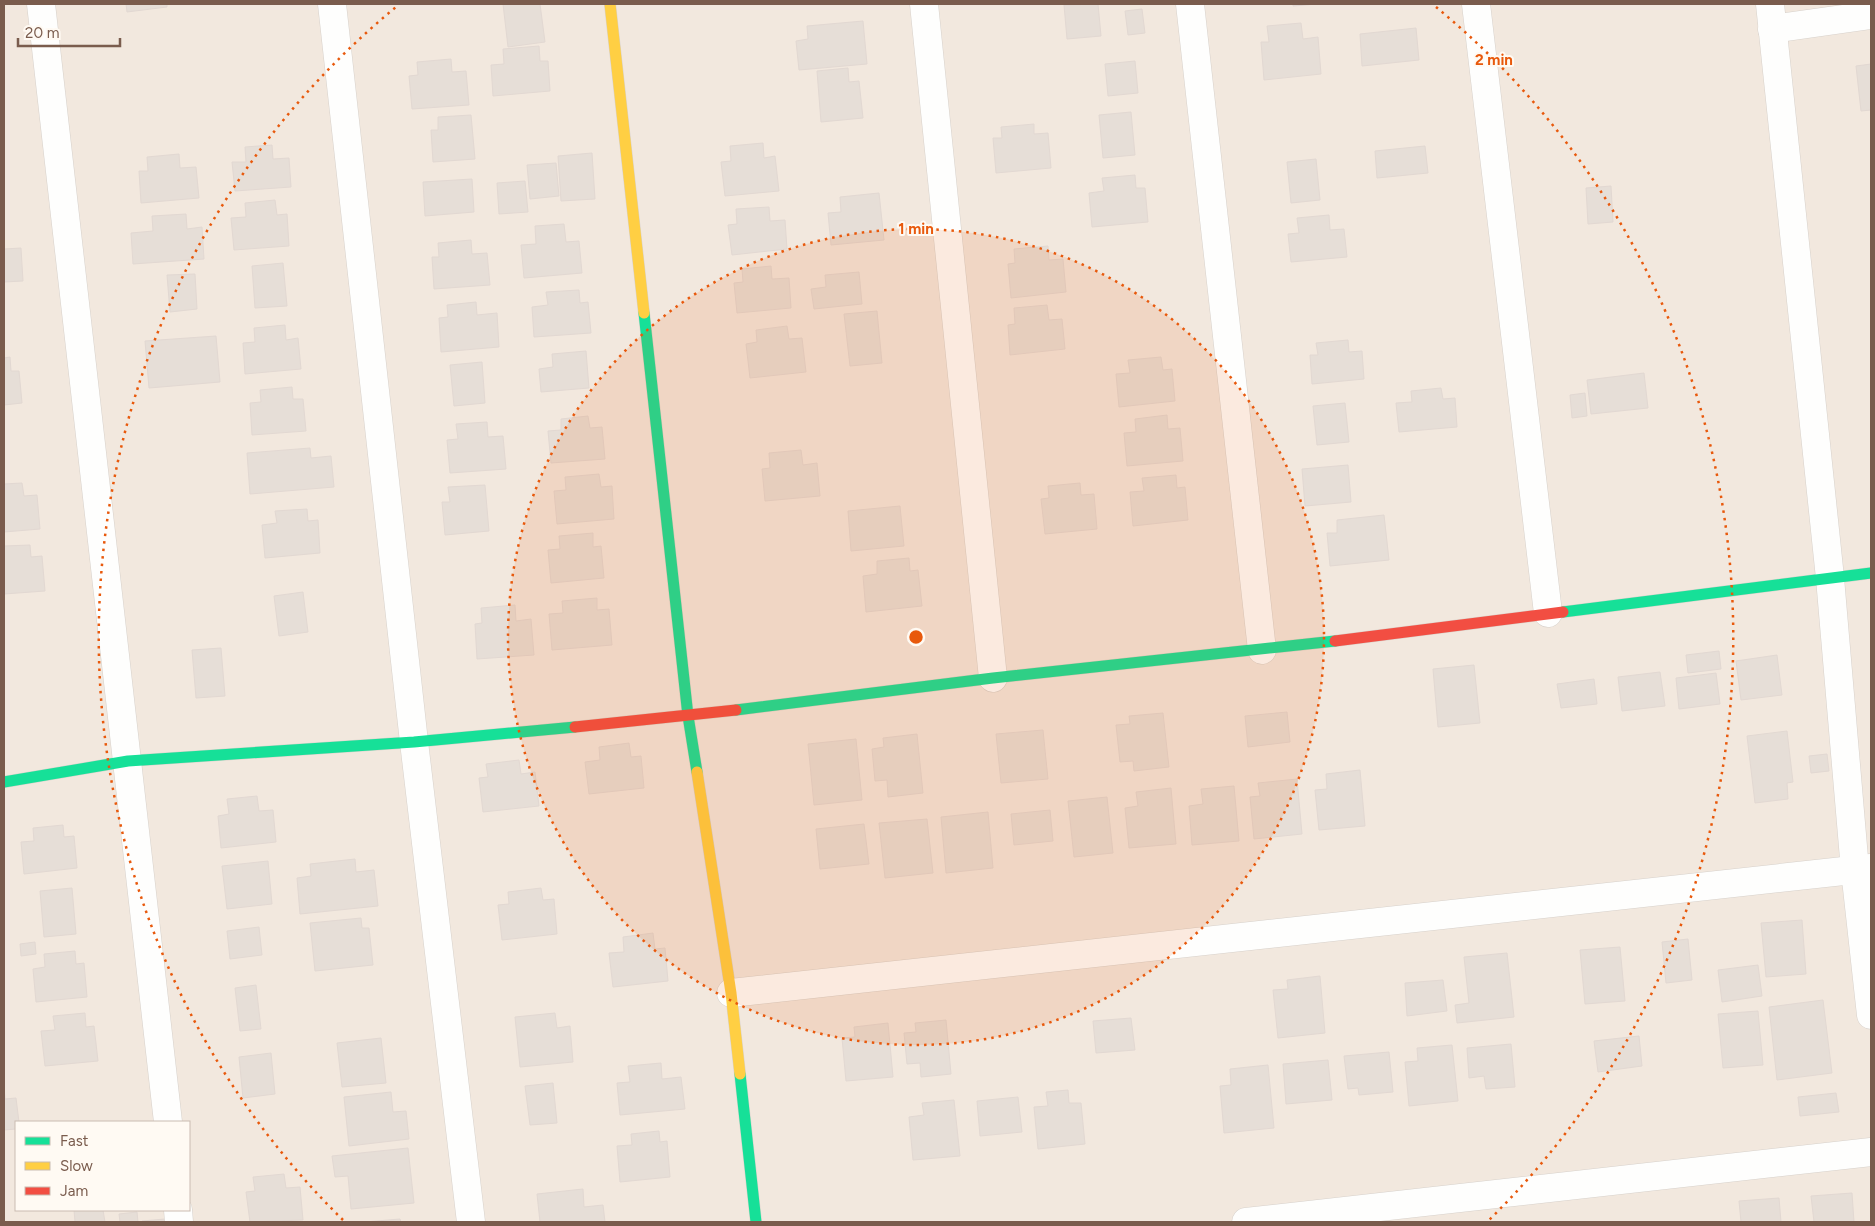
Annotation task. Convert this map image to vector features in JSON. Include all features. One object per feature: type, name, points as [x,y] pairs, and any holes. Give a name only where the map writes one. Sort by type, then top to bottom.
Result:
[{"type":"street","points":[[41,4],[168,1121]]},
{"type":"street","points":[[332,4],[414,742],[471,1222]]},
{"type":"street","points":[[610,4],[688,716],[731,993],[756,1222]]},
{"type":"street","points":[[924,4],[993,678]]},
{"type":"street","points":[[1190,4],[1262,650]]},
{"type":"street","points":[[1476,4],[1548,613]]},
{"type":"street","points":[[1871,16],[1771,16],[1830,578],[1863,869],[1871,1015]]},
{"type":"street","points":[[4,782],[128,762],[414,742],[688,716],[993,678],[1262,650],[1871,574]]},
{"type":"street","points":[[731,993],[1863,869]]},
{"type":"street","points":[[1246,1222],[1871,1152]]},
{"type":"shaded area","points":[[4,4],[1871,4],[1871,1222],[4,1222]]},
{"type":"building","points":[[126,4],[167,4],[167,7],[127,12]]},
{"type":"building","points":[[503,4],[540,4],[545,42],[508,47]]},
{"type":"building","points":[[1098,4],[1101,36],[1067,39],[1064,5]]},
{"type":"building","points":[[1293,4],[1317,4],[1293,6]]},
{"type":"building","points":[[1142,9],[1145,33],[1128,35],[1125,11]]},
{"type":"building","points":[[863,21],[867,64],[799,70],[796,41],[808,39],[807,26]]},
{"type":"building","points":[[1301,23],[1303,39],[1318,37],[1321,74],[1264,80],[1261,42],[1269,42],[1267,26]]},
{"type":"building","points":[[1416,28],[1419,60],[1362,66],[1360,34]]},
{"type":"building","points":[[539,46],[540,61],[548,61],[550,91],[493,96],[491,65],[504,64],[503,49]]},
{"type":"building","points":[[451,59],[452,72],[466,71],[469,105],[412,109],[409,76],[418,75],[417,62]]},
{"type":"building","points":[[1135,61],[1138,93],[1108,96],[1105,64]]},
{"type":"building","points":[[1871,64],[1871,110],[1861,111],[1856,66]]},
{"type":"building","points":[[848,68],[849,82],[859,81],[863,118],[821,122],[817,71]]},
{"type":"building","points":[[1131,112],[1135,155],[1103,158],[1099,115]]},
{"type":"building","points":[[471,115],[475,159],[433,162],[431,130],[438,130],[438,117]]},
{"type":"building","points":[[1034,124],[1034,134],[1048,133],[1051,168],[996,173],[993,138],[1002,138],[1001,127]]},
{"type":"building","points":[[763,143],[764,158],[775,156],[779,191],[725,196],[721,162],[731,161],[730,146]]},
{"type":"building","points":[[272,145],[273,159],[289,158],[291,187],[235,191],[232,162],[246,162],[245,147]]},
{"type":"building","points":[[1425,146],[1428,173],[1377,178],[1375,151]]},
{"type":"building","points":[[592,153],[595,199],[561,201],[558,156]]},
{"type":"building","points":[[179,154],[180,168],[196,167],[199,198],[141,203],[139,171],[148,171],[147,157]]},
{"type":"building","points":[[1316,159],[1320,200],[1291,203],[1287,162]]},
{"type":"building","points":[[556,163],[559,196],[530,199],[527,165]]},
{"type":"building","points":[[1135,175],[1136,188],[1145,188],[1148,222],[1092,227],[1089,193],[1104,191],[1102,178]]},
{"type":"building","points":[[472,179],[474,212],[425,216],[423,182]]},
{"type":"building","points":[[525,181],[528,212],[499,214],[497,183]]},
{"type":"building","points":[[1611,186],[1613,222],[1588,224],[1586,188]]},
{"type":"building","points":[[879,193],[884,240],[831,245],[828,213],[841,212],[840,197]]},
{"type":"building","points":[[275,200],[277,215],[287,214],[289,246],[234,250],[231,218],[246,217],[245,203]]},
{"type":"building","points":[[769,207],[770,221],[785,220],[787,249],[732,255],[728,225],[737,224],[736,209]]},
{"type":"building","points":[[186,214],[187,229],[202,227],[204,259],[133,264],[131,233],[153,231],[152,216]]},
{"type":"building","points":[[1329,215],[1330,230],[1344,229],[1347,257],[1291,262],[1288,234],[1299,233],[1297,218]]},
{"type":"building","points":[[564,224],[566,242],[579,241],[582,273],[524,278],[521,245],[536,244],[535,226]]},
{"type":"building","points":[[471,240],[472,254],[487,253],[490,285],[434,289],[432,257],[439,257],[438,243]]},
{"type":"building","points":[[1048,246],[1049,260],[1063,259],[1066,292],[1011,298],[1008,264],[1015,263],[1014,249]]},
{"type":"building","points":[[21,248],[23,281],[4,282],[4,249]]},
{"type":"building","points":[[283,263],[287,306],[255,308],[252,266]]},
{"type":"building","points":[[771,266],[772,279],[789,278],[791,308],[737,313],[734,283],[743,282],[742,269]]},
{"type":"building","points":[[859,272],[862,304],[814,309],[811,289],[826,287],[825,275]]},
{"type":"building","points":[[195,274],[197,309],[170,312],[167,275]]},
{"type":"building","points":[[579,290],[580,303],[588,302],[591,333],[534,337],[532,307],[548,305],[546,292]]},
{"type":"building","points":[[476,302],[477,315],[497,313],[499,347],[441,352],[439,318],[448,317],[447,305]]},
{"type":"building","points":[[1047,305],[1049,320],[1062,319],[1065,349],[1010,355],[1008,325],[1015,324],[1014,308]]},
{"type":"building","points":[[877,311],[882,363],[850,366],[844,314]]},
{"type":"building","points":[[285,325],[286,340],[298,338],[301,369],[245,374],[243,343],[255,342],[254,328]]},
{"type":"building","points":[[787,326],[789,339],[802,338],[806,372],[750,378],[746,344],[757,342],[756,330]]},
{"type":"building","points":[[216,336],[220,382],[149,388],[145,341]]},
{"type":"building","points":[[1348,340],[1349,352],[1362,351],[1364,379],[1312,384],[1310,355],[1318,355],[1316,343]]},
{"type":"building","points":[[586,351],[589,388],[541,392],[539,369],[553,367],[552,354]]},
{"type":"building","points":[[10,357],[11,371],[19,371],[22,403],[4,405],[4,358]]},
{"type":"building","points":[[1161,357],[1163,370],[1172,369],[1175,401],[1119,407],[1116,374],[1130,373],[1128,360]]},
{"type":"building","points":[[482,362],[485,403],[454,406],[450,365]]},
{"type":"building","points":[[1644,373],[1648,408],[1591,414],[1587,380]]},
{"type":"building","points":[[292,387],[293,399],[303,399],[306,431],[252,435],[250,403],[261,402],[260,390]]},
{"type":"building","points":[[1441,388],[1443,399],[1455,398],[1457,427],[1399,432],[1396,403],[1412,402],[1411,391]]},
{"type":"building","points":[[1585,393],[1587,416],[1572,418],[1570,395]]},
{"type":"building","points":[[1345,403],[1349,442],[1317,445],[1313,406]]},
{"type":"building","points":[[1167,415],[1168,429],[1180,428],[1183,461],[1127,466],[1124,433],[1136,432],[1135,419]]},
{"type":"building","points":[[588,416],[590,428],[602,427],[605,459],[551,463],[548,431],[561,430],[561,419]]},
{"type":"building","points":[[487,422],[488,437],[503,436],[506,469],[450,473],[447,440],[458,439],[456,424]]},
{"type":"building","points":[[310,448],[311,458],[331,456],[334,487],[250,494],[247,453]]},
{"type":"building","points":[[801,450],[803,465],[817,463],[820,496],[765,501],[762,469],[770,468],[769,453]]},
{"type":"building","points":[[1348,465],[1351,502],[1305,506],[1302,469]]},
{"type":"building","points":[[599,474],[601,487],[612,486],[614,519],[557,524],[554,491],[566,490],[565,477]]},
{"type":"building","points":[[1176,475],[1177,488],[1185,487],[1188,520],[1133,526],[1130,492],[1144,491],[1142,478]]},
{"type":"building","points":[[22,483],[24,496],[37,495],[40,529],[4,532],[4,484]]},
{"type":"building","points":[[1080,483],[1081,495],[1094,494],[1097,529],[1045,534],[1041,499],[1049,498],[1048,486]]},
{"type":"building","points":[[485,485],[489,531],[445,535],[442,502],[450,502],[448,487]]},
{"type":"building","points":[[900,506],[904,546],[851,551],[848,511]]},
{"type":"building","points":[[307,509],[308,521],[318,520],[320,553],[265,558],[262,525],[277,523],[275,511]]},
{"type":"building","points":[[1384,515],[1389,560],[1330,566],[1327,533],[1337,533],[1337,520]]},
{"type":"building","points":[[593,533],[593,547],[601,546],[604,578],[551,583],[548,550],[560,549],[559,536]]},
{"type":"building","points":[[30,545],[31,557],[42,556],[45,591],[4,594],[4,546]]},
{"type":"building","points":[[909,558],[910,571],[918,570],[922,606],[866,612],[863,576],[877,574],[877,561]]},
{"type":"building","points":[[303,592],[308,632],[279,636],[274,596]]},
{"type":"building","points":[[597,598],[597,610],[609,609],[612,645],[552,650],[549,614],[563,613],[562,601]]},
{"type":"building","points":[[515,605],[516,621],[531,619],[534,655],[477,659],[475,624],[482,623],[481,608]]},
{"type":"building","points":[[221,648],[225,696],[196,698],[192,650]]},
{"type":"building","points":[[1719,651],[1721,669],[1688,673],[1686,655]]},
{"type":"building","points":[[1777,655],[1782,695],[1741,700],[1736,661]]},
{"type":"building","points":[[1474,665],[1480,723],[1438,727],[1433,669]]},
{"type":"building","points":[[1660,672],[1665,706],[1622,711],[1618,677]]},
{"type":"building","points":[[1716,673],[1720,704],[1679,709],[1676,678]]},
{"type":"building","points":[[1594,679],[1597,704],[1561,708],[1557,684]]},
{"type":"building","points":[[1287,712],[1290,742],[1248,747],[1245,716]]},
{"type":"building","points":[[1163,713],[1169,767],[1134,771],[1133,761],[1120,762],[1116,725],[1130,724],[1129,716]]},
{"type":"building","points":[[1043,730],[1048,779],[1001,783],[996,734]]},
{"type":"building","points":[[1787,731],[1793,782],[1787,783],[1788,799],[1755,803],[1747,736]]},
{"type":"building","points":[[917,734],[923,793],[888,797],[887,780],[875,781],[872,749],[884,747],[883,738]]},
{"type":"building","points":[[856,739],[862,800],[814,805],[808,744]]},
{"type":"building","points":[[629,743],[631,757],[641,756],[644,788],[589,794],[585,762],[600,760],[599,747]]},
{"type":"building","points":[[1827,754],[1829,771],[1811,773],[1809,756]]},
{"type":"building","points":[[519,760],[521,774],[535,772],[539,806],[483,812],[479,778],[488,777],[486,764]]},
{"type":"building","points":[[1360,770],[1365,826],[1319,830],[1315,790],[1327,789],[1326,774]]},
{"type":"building","points":[[1297,779],[1302,834],[1254,839],[1250,797],[1260,796],[1258,783]]},
{"type":"building","points":[[1234,786],[1239,841],[1192,845],[1189,806],[1203,804],[1201,789]]},
{"type":"building","points":[[1171,788],[1176,844],[1129,848],[1125,808],[1138,806],[1136,792]]},
{"type":"building","points":[[257,796],[259,811],[273,810],[276,842],[221,848],[218,816],[229,814],[227,799]]},
{"type":"building","points":[[1107,797],[1113,853],[1074,857],[1068,801]]},
{"type":"building","points":[[1050,810],[1053,841],[1014,845],[1011,814]]},
{"type":"building","points":[[988,812],[993,868],[946,873],[941,817]]},
{"type":"building","points":[[927,819],[933,873],[885,878],[879,823]]},
{"type":"building","points":[[864,824],[869,864],[820,869],[816,829]]},
{"type":"building","points":[[63,825],[64,837],[74,836],[77,868],[24,874],[21,842],[34,841],[33,828]]},
{"type":"building","points":[[355,859],[356,872],[374,870],[378,906],[300,914],[297,878],[311,876],[310,864]]},
{"type":"building","points":[[268,861],[272,904],[227,909],[222,866]]},
{"type":"building","points":[[72,888],[76,934],[44,937],[40,891]]},
{"type":"building","points":[[541,888],[543,900],[554,899],[557,934],[502,940],[498,905],[509,904],[508,892]]},
{"type":"building","points":[[361,918],[362,928],[369,928],[373,965],[315,971],[310,923]]},
{"type":"building","points":[[1802,920],[1806,974],[1766,977],[1761,923]]},
{"type":"building","points":[[259,927],[262,955],[230,959],[227,931]]},
{"type":"building","points":[[653,933],[655,949],[665,948],[668,981],[613,987],[609,953],[624,952],[623,937]]},
{"type":"building","points":[[1688,939],[1692,980],[1666,983],[1662,942]]},
{"type":"building","points":[[35,942],[36,954],[21,956],[20,944]]},
{"type":"building","points":[[1620,947],[1625,1001],[1585,1004],[1580,950]]},
{"type":"building","points":[[75,951],[76,964],[84,963],[87,997],[36,1002],[33,969],[45,967],[44,954]]},
{"type":"building","points":[[1507,953],[1514,1017],[1457,1023],[1455,1005],[1469,1003],[1464,957]]},
{"type":"building","points":[[1758,965],[1762,996],[1722,1002],[1718,970]]},
{"type":"building","points":[[1320,976],[1325,1033],[1278,1038],[1273,990],[1288,989],[1287,980]]},
{"type":"building","points":[[1443,980],[1447,1011],[1407,1016],[1405,983]]},
{"type":"building","points":[[256,985],[261,1029],[240,1031],[235,988]]},
{"type":"building","points":[[1823,1000],[1832,1073],[1777,1080],[1769,1007]]},
{"type":"building","points":[[1758,1011],[1763,1065],[1723,1068],[1718,1014]]},
{"type":"building","points":[[85,1013],[86,1027],[94,1026],[98,1061],[45,1066],[41,1031],[55,1030],[53,1016]]},
{"type":"building","points":[[555,1013],[557,1028],[570,1026],[573,1062],[520,1067],[515,1017]]},
{"type":"building","points":[[1131,1018],[1135,1050],[1096,1053],[1093,1021]]},
{"type":"building","points":[[946,1020],[951,1074],[921,1077],[920,1063],[907,1064],[904,1033],[916,1032],[915,1023]]},
{"type":"building","points":[[888,1023],[893,1077],[846,1081],[842,1038],[855,1037],[854,1027]]},
{"type":"building","points":[[1639,1036],[1642,1066],[1598,1072],[1594,1041]]},
{"type":"building","points":[[381,1038],[386,1083],[342,1087],[337,1043]]},
{"type":"building","points":[[1511,1044],[1515,1087],[1486,1089],[1484,1076],[1469,1078],[1467,1048]]},
{"type":"building","points":[[1452,1045],[1458,1101],[1409,1106],[1405,1062],[1418,1061],[1417,1048]]},
{"type":"building","points":[[1389,1052],[1393,1092],[1359,1095],[1358,1088],[1348,1089],[1344,1056]]},
{"type":"building","points":[[271,1053],[275,1094],[243,1098],[239,1057]]},
{"type":"building","points":[[1328,1060],[1332,1100],[1286,1104],[1283,1064]]},
{"type":"building","points":[[661,1063],[662,1079],[681,1077],[685,1109],[620,1115],[617,1083],[630,1082],[628,1066]]},
{"type":"building","points":[[1268,1065],[1274,1128],[1224,1133],[1220,1086],[1231,1085],[1230,1069]]},
{"type":"building","points":[[553,1083],[557,1123],[530,1125],[525,1086]]},
{"type":"building","points":[[4,1087],[5,1099],[16,1098],[19,1121],[15,1121],[15,1129],[4,1130]]},
{"type":"building","points":[[1068,1090],[1069,1103],[1081,1103],[1085,1144],[1038,1149],[1034,1107],[1048,1106],[1046,1092]]},
{"type":"building","points":[[391,1092],[393,1112],[406,1111],[409,1139],[349,1146],[344,1097]]},
{"type":"building","points":[[1836,1093],[1839,1112],[1800,1116],[1798,1097]]},
{"type":"building","points":[[1018,1097],[1022,1132],[980,1136],[977,1101]]},
{"type":"building","points":[[954,1100],[960,1156],[913,1160],[909,1117],[924,1115],[922,1103]]},
{"type":"building","points":[[659,1131],[660,1142],[667,1141],[670,1177],[620,1182],[617,1146],[632,1145],[631,1134]]},
{"type":"building","points":[[408,1148],[414,1203],[351,1209],[348,1176],[335,1177],[332,1156]]},
{"type":"building","points":[[284,1174],[286,1188],[300,1187],[303,1220],[250,1222],[246,1192],[255,1191],[253,1177]]},
{"type":"building","points":[[583,1189],[584,1207],[603,1205],[605,1222],[540,1222],[537,1194]]},
{"type":"building","points":[[1852,1193],[1854,1222],[1814,1222],[1811,1196]]},
{"type":"building","points":[[1779,1198],[1781,1222],[1741,1222],[1739,1201]]},
{"type":"building","points":[[74,1211],[103,1211],[105,1222],[75,1222]]},
{"type":"building","points":[[137,1212],[138,1222],[120,1222],[119,1214]]},
{"type":"building","points":[[165,1219],[166,1222],[142,1222],[142,1221]]},
{"type":"building","points":[[400,1219],[401,1222],[365,1222]]},
{"type":"traffic: fast","points":[[644,313],[688,716],[697,772]]},
{"type":"traffic: fast","points":[[1563,612],[1871,573]]},
{"type":"traffic: fast","points":[[736,710],[993,678],[1335,641]]},
{"type":"traffic: fast","points":[[4,782],[128,761],[414,742],[575,727]]},
{"type":"traffic: fast","points":[[740,1074],[756,1222]]},
{"type":"traffic: slow","points":[[610,4],[644,313]]},
{"type":"traffic: slow","points":[[697,772],[731,993],[740,1074]]},
{"type":"traffic: jam","points":[[1335,641],[1563,612]]},
{"type":"traffic: jam","points":[[575,727],[736,710]]}]
